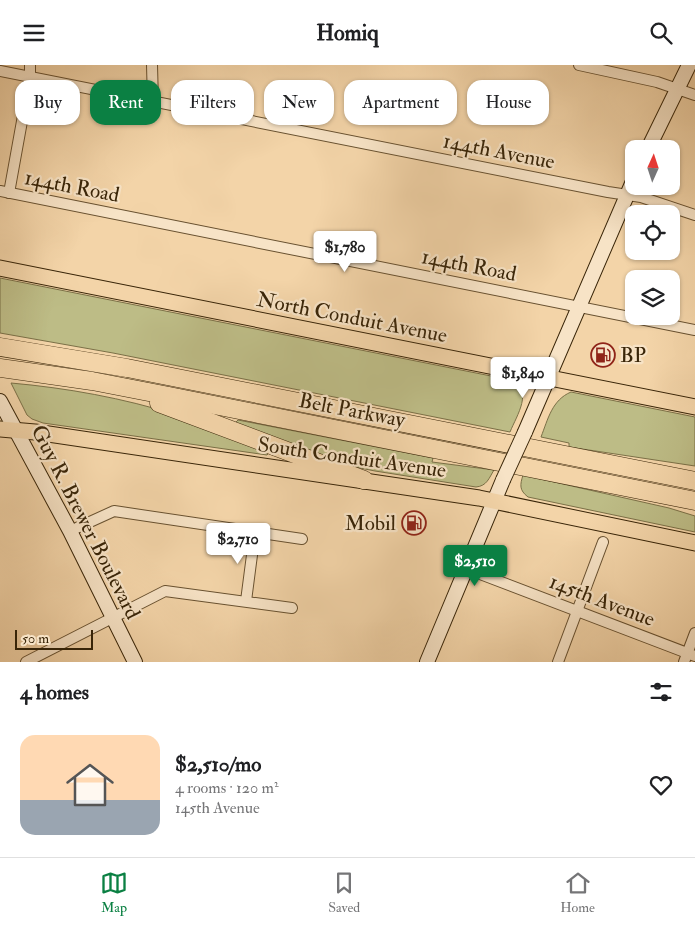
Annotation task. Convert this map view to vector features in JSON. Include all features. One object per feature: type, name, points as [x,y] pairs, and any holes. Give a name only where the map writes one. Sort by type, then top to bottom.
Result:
[{"type":"highway","name":"Belt Parkway","points":[[0,347],[127,368],[695,481]]},
{"type":"highway","name":"Belt Parkway","points":[[0,368],[92,381],[695,501]]},
{"type":"highway","points":[[92,381],[199,417],[302,458],[364,480]]},
{"type":"highway","points":[[627,467],[695,474]]},
{"type":"highway","points":[[645,491],[695,509]]},
{"type":"main road","points":[[652,140],[689,65]]},
{"type":"main road","points":[[427,662],[626,195]]},
{"type":"main road","name":"North Conduit Avenue","points":[[0,268],[695,407]]},
{"type":"main road","name":"Guy R. Brewer Boulevard","points":[[1,403],[70,531],[135,662]]},
{"type":"main road","name":"South Conduit Avenue","points":[[0,429],[364,480],[495,501],[695,543]]},
{"type":"street","points":[[5,192],[30,77],[30,65]]},
{"type":"street","points":[[152,65],[152,80]]},
{"type":"street","points":[[579,65],[627,70],[695,95]]},
{"type":"street","name":"144th Avenue","points":[[0,71],[90,89]]},
{"type":"street","name":"144th Avenue","points":[[161,104],[625,194]]},
{"type":"street","name":"144th Road","points":[[5,192],[695,330]]},
{"type":"street","name":"144th Avenue","points":[[631,195],[695,215]]},
{"type":"street","points":[[70,531],[114,511],[302,539]]},
{"type":"street","points":[[246,601],[255,532]]},
{"type":"street","points":[[558,662],[603,541]]},
{"type":"street","name":"145th Avenue","points":[[467,569],[689,657]]},
{"type":"street","points":[[26,662],[165,591],[292,608]]},
{"type":"street","points":[[689,657],[695,633]]},
{"type":"shaded area","points":[[0,278],[511,380],[518,384],[522,390],[522,403],[510,432],[113,353],[0,333]]},
{"type":"shaded area","points":[[11,383],[95,394],[157,409],[200,423],[269,453],[267,455],[43,423],[27,415]]},
{"type":"shaded area","points":[[571,392],[695,417],[695,466],[569,447],[569,443],[541,437],[555,405]]},
{"type":"shaded area","points":[[238,420],[433,458],[432,462],[494,470],[485,483],[476,487],[375,471],[350,466],[338,460],[335,465],[240,427],[236,422]]},
{"type":"shaded area","points":[[523,475],[669,508],[695,516],[695,532],[528,497],[521,487]]},
{"type":"place","name":"BP","points":[[603,355]]},
{"type":"place","name":"Mobil","points":[[414,523]]}]
